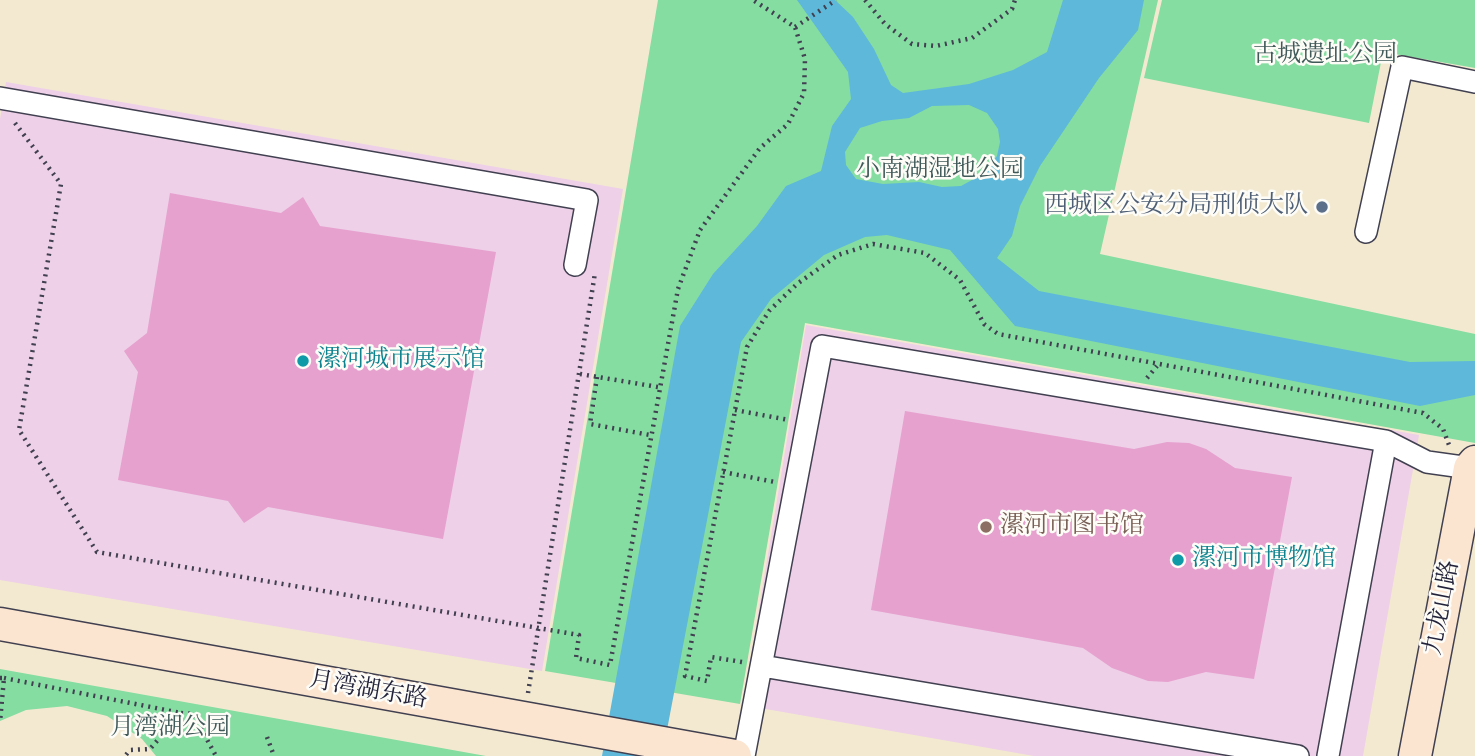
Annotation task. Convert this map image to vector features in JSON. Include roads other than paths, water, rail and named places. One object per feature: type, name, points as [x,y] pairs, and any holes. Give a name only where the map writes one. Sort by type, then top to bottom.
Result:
[{"type":"street","points":[[1366,232],[1402,67],[1475,82]]},
{"type":"street","points":[[4,105],[587,200],[575,265]]},
{"type":"street","points":[[744,756],[762,666],[797,421],[822,346],[1386,441],[1427,462],[1465,465]]},
{"type":"street","points":[[1328,756],[1386,441]]},
{"type":"street","name":"九龙山路","points":[[1415,756],[1465,465]]},
{"type":"street","name":"月湾湖东路","points":[[0,624],[736,756]]},
{"type":"street","points":[[762,666],[1298,756]]},
{"type":"water","points":[[797,0],[835,0],[853,17],[874,49],[891,85],[903,93],[969,84],[1013,70],[1047,52],[1063,0],[1144,0],[1138,30],[1099,78],[1040,166],[1020,206],[1012,236],[997,258],[1039,291],[1410,362],[1475,361],[1475,395],[1420,406],[1015,326],[950,250],[887,235],[865,237],[824,255],[771,299],[741,342],[662,756],[602,756],[680,326],[713,274],[757,226],[786,186],[821,171],[832,126],[851,99],[848,72]],"holes":[[[969,105],[987,113],[998,129],[1000,142],[997,156],[983,174],[961,186],[942,187],[919,182],[883,184],[856,179],[846,165],[845,152],[860,128],[882,121],[909,118],[932,106]]]},
{"type":"place","name":"西城区公安分局刑侦大队","points":[[1322,207]]},
{"type":"place","name":"漯河城市展示馆","points":[[303,361]]},
{"type":"place","name":"漯河市图书馆","points":[[986,527]]},
{"type":"place","name":"漯河市博物馆","points":[[1178,560]]},
{"type":"park label","name":"古城遗址公园","points":[[1325,56]]},
{"type":"park label","name":"小南湖湿地公园","points":[[940,171]]},
{"type":"park label","name":"月湾湖公园","points":[[170,729]]}]
